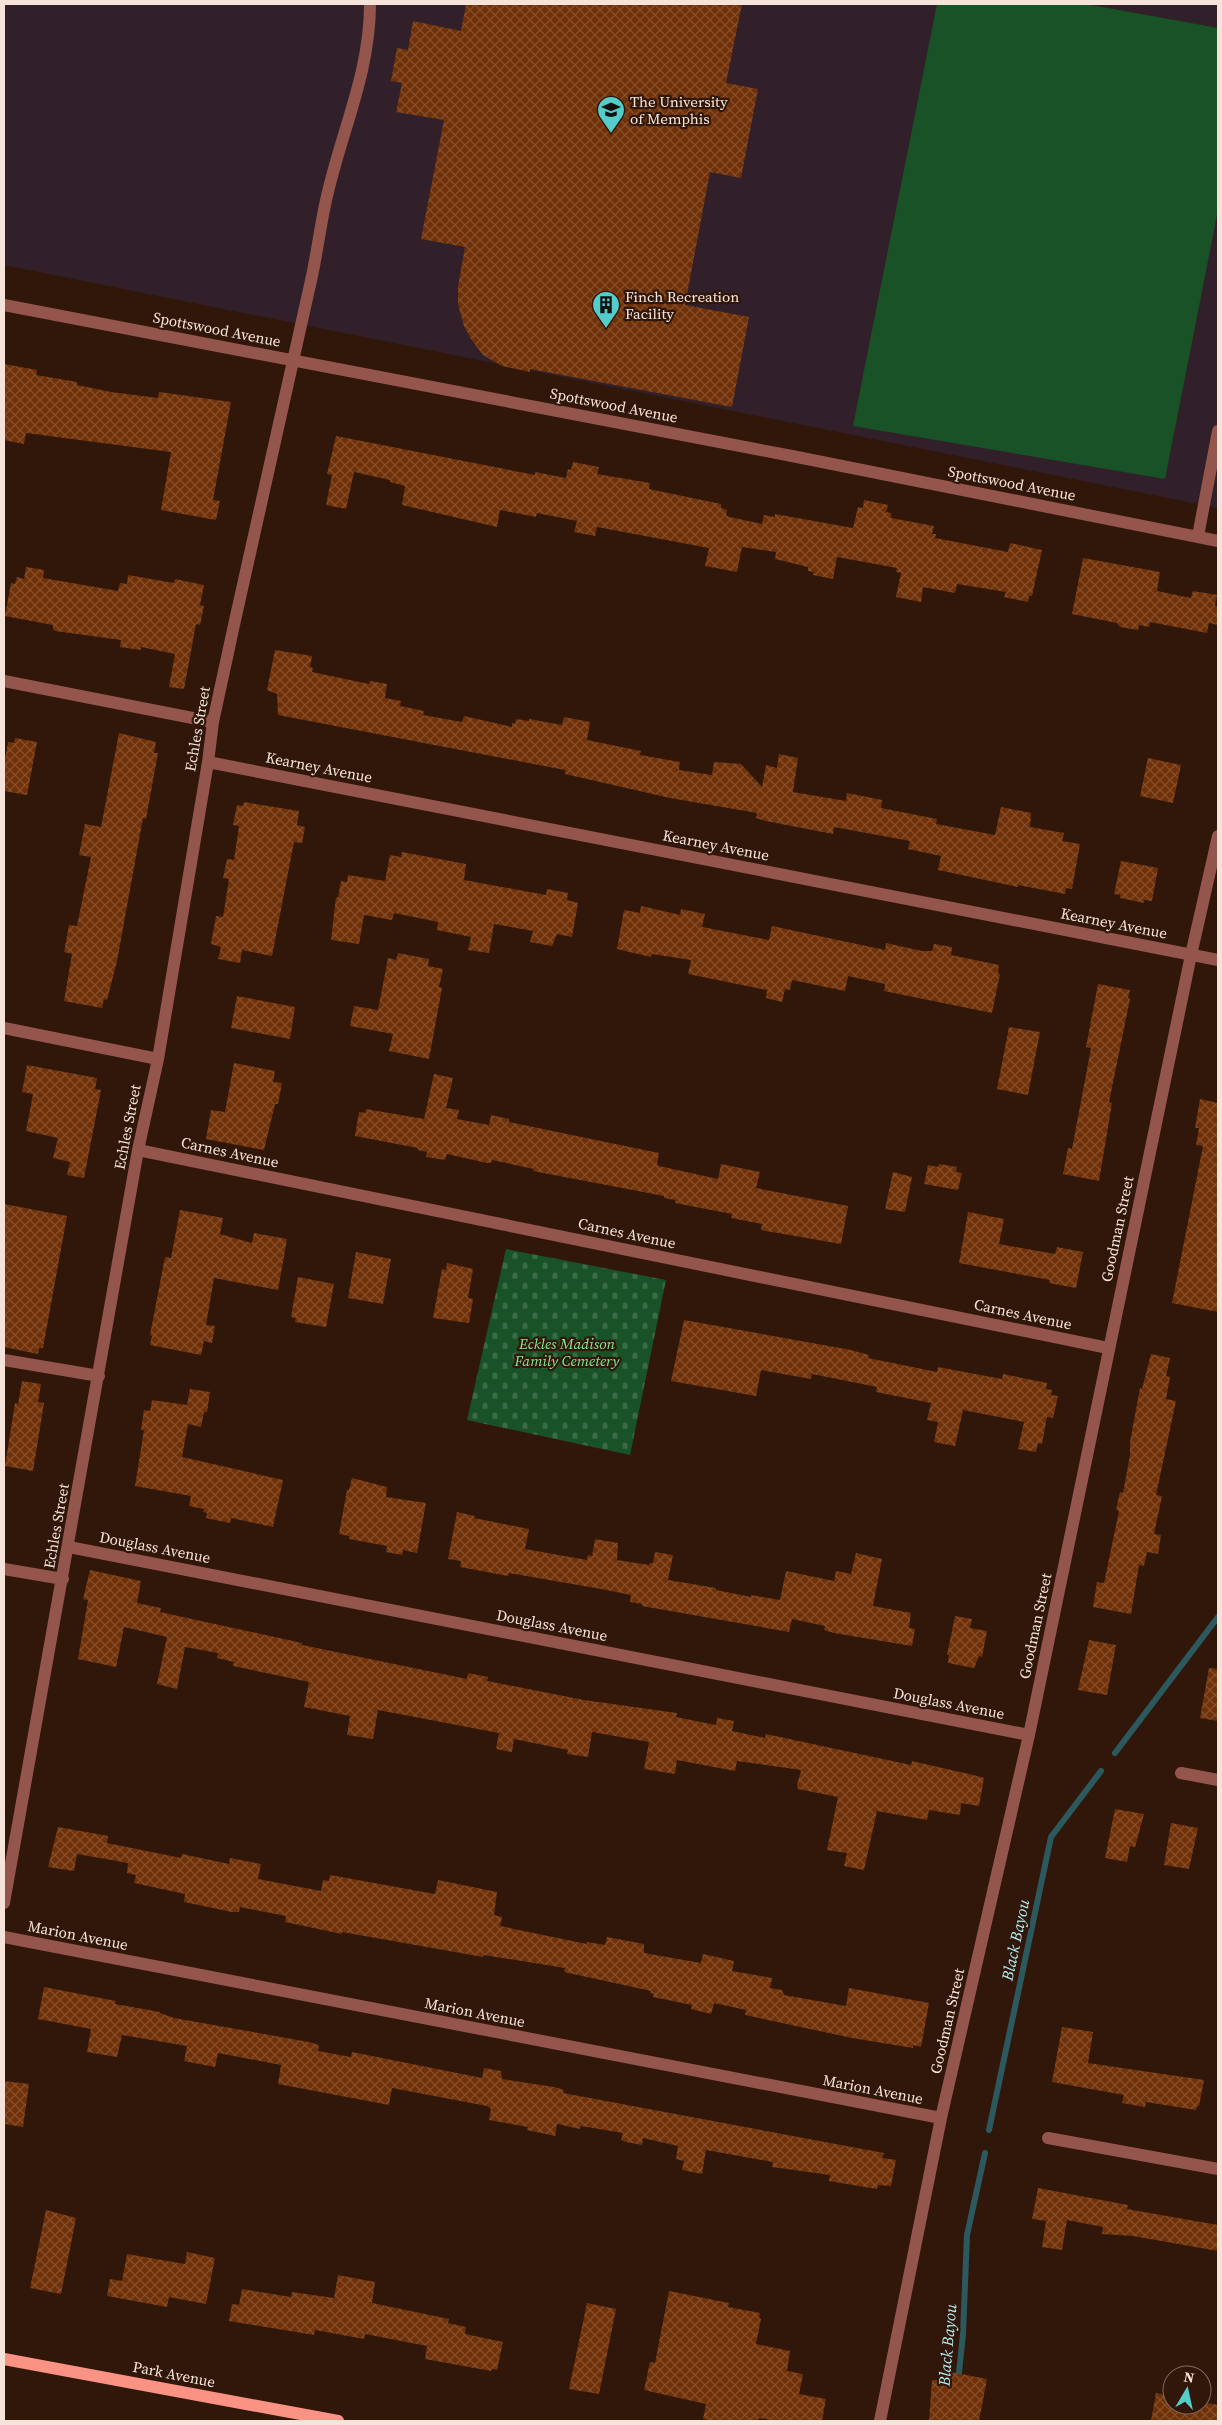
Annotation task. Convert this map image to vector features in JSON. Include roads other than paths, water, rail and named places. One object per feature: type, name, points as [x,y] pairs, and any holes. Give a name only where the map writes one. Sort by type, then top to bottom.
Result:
[{"type":"main road","name":"Park Avenue","points":[[4,2360],[338,2421]]},
{"type":"street","name":"Echles Street","points":[[4,1903],[69,1547],[138,1150],[158,1058],[208,762],[213,722],[312,274],[334,162],[361,80],[370,4]]},
{"type":"street","name":"Spottswood Avenue","points":[[4,305],[1218,541]]},
{"type":"street","points":[[1198,536],[1218,431]]},
{"type":"street","points":[[4,681],[213,722]]},
{"type":"street","name":"Kearney Avenue","points":[[208,762],[1218,960]]},
{"type":"street","name":"Goodman Street","points":[[880,2421],[941,2118],[1029,1735],[1108,1348],[1218,836]]},
{"type":"street","points":[[4,1028],[158,1058]]},
{"type":"street","name":"Carnes Avenue","points":[[138,1150],[1108,1348]]},
{"type":"street","points":[[4,1360],[99,1376]]},
{"type":"street","name":"Douglass Avenue","points":[[69,1547],[1029,1735]]},
{"type":"street","points":[[4,1569],[63,1580]]},
{"type":"street","points":[[1181,1773],[1218,1780]]},
{"type":"street","name":"Marion Avenue","points":[[4,1937],[941,2118]]},
{"type":"street","points":[[1048,2138],[1218,2169]]},
{"type":"waterway","name":"Black Bayou","points":[[1115,1753],[1218,1617]]},
{"type":"waterway","name":"Black Bayou","points":[[989,2130],[1051,1837],[1101,1771]]},
{"type":"waterway","name":"Black Bayou","points":[[958,2382],[963,2334],[967,2235],[985,2153]]},
{"type":"place","name":"The University of Memphis","points":[[611,134]]},
{"type":"place","name":"Finch Recreation Facility","points":[[606,329]]},
{"type":"park label","name":"Eckles Madison Family Cemetery","points":[[567,1352]]}]
